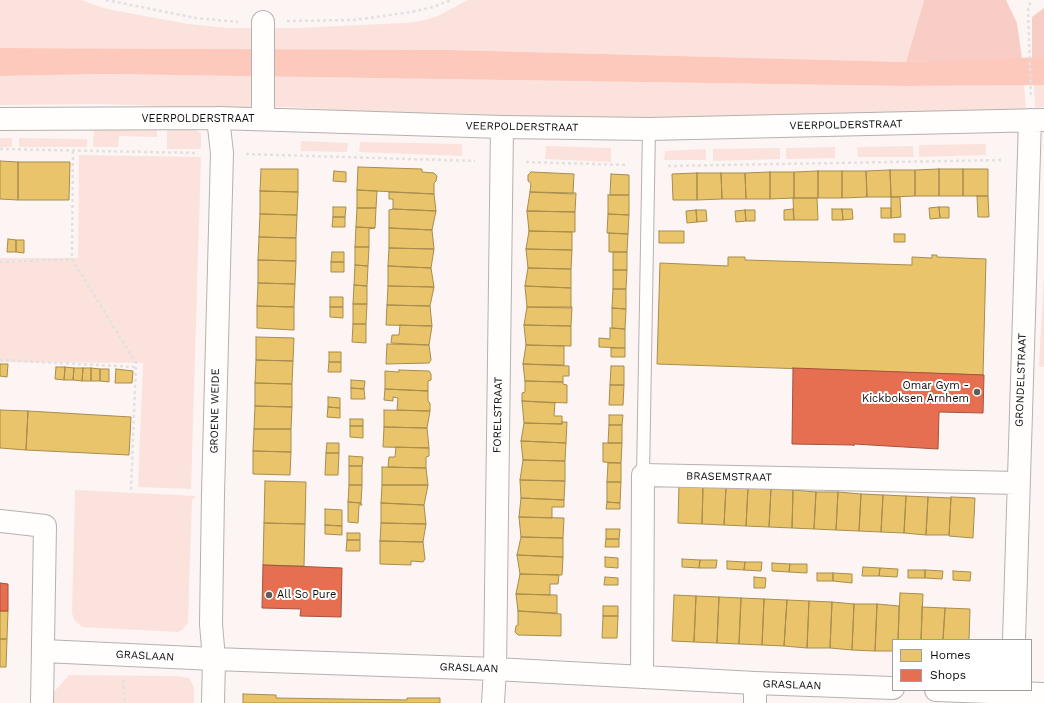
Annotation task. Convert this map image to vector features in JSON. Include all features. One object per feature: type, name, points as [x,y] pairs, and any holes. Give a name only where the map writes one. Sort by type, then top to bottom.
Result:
[{"type":"street","points":[[262,29],[263,110]]},
{"type":"street","name":"VEERPOLDERSTRAAT","points":[[0,119],[218,118],[263,110],[502,127],[649,129],[1037,120]]},
{"type":"street","name":"GROENE WEIDE","points":[[212,703],[214,659],[211,624],[215,380],[222,153],[218,118]]},
{"type":"street","name":"GRONDELSTRAAT","points":[[1014,639],[1028,160],[1037,120]]},
{"type":"street","name":"FORELSTRAAT","points":[[493,703],[495,669],[502,127]]},
{"type":"street","points":[[642,475],[642,677]]},
{"type":"street","name":"BRASEMSTRAAT","points":[[642,475],[1018,483]]},
{"type":"street","points":[[0,522],[45,526],[42,703]]},
{"type":"street","name":"GRASLAAN","points":[[44,651],[214,659],[495,669],[642,677],[755,693],[892,688]]},
{"type":"street","points":[[951,691],[1012,695],[1044,694]]},
{"type":"lane","points":[[642,475],[649,129]]},
{"type":"path","points":[[106,0],[196,18],[234,22],[262,29],[354,20],[410,12],[433,8],[452,0]]},
{"type":"path","points":[[1031,0],[1028,10],[1028,54],[1031,98]]},
{"type":"path","points":[[0,149],[222,153],[648,166],[1028,160]]},
{"type":"path","points":[[73,151],[72,259],[136,363],[131,490]]},
{"type":"path","points":[[0,262],[72,259]]},
{"type":"path","points":[[0,360],[136,367]]},
{"type":"shaded area","points":[[0,0],[81,0],[107,9],[188,24],[229,28],[298,28],[421,21],[438,16],[468,0],[924,0],[906,62],[453,50],[0,48]]},
{"type":"shaded area","points":[[924,0],[1006,0],[1017,23],[1022,59],[906,62]]},
{"type":"shaded area","points":[[1044,8],[1044,57],[1032,59],[1032,17]]},
{"type":"shaded area","points":[[0,48],[453,50],[906,62],[1044,57],[1044,85],[905,86],[106,74],[0,76]]},
{"type":"shaded area","points":[[106,74],[905,86],[1024,85],[1026,109],[845,119],[562,119],[460,113],[385,113],[288,107],[223,108],[102,104],[0,105],[0,76]]},
{"type":"shaded area","points":[[1034,85],[1044,85],[1044,107],[1035,108]]},
{"type":"shaded area","points":[[94,129],[157,129],[157,137],[119,136],[118,147],[93,147]]},
{"type":"shaded area","points":[[167,129],[193,129],[201,133],[201,149],[167,149]]},
{"type":"shaded area","points":[[0,138],[12,138],[12,147],[0,147]]},
{"type":"shaded area","points":[[19,138],[87,139],[87,147],[19,147]]},
{"type":"shaded area","points":[[301,141],[348,143],[347,152],[301,151]]},
{"type":"shaded area","points":[[360,142],[462,144],[462,156],[359,152]]},
{"type":"shaded area","points":[[986,144],[986,155],[919,157],[919,145]]},
{"type":"shaded area","points":[[546,146],[611,148],[611,162],[545,159]]},
{"type":"shaded area","points":[[913,146],[914,157],[858,157],[857,147]]},
{"type":"shaded area","points":[[835,147],[835,158],[786,159],[786,148]]},
{"type":"shaded area","points":[[780,148],[780,159],[713,161],[713,149]]},
{"type":"shaded area","points":[[706,149],[706,160],[664,160],[665,151]]},
{"type":"shaded area","points":[[79,155],[201,157],[191,489],[138,487],[143,363],[0,362],[0,258],[78,258]]},
{"type":"shaded area","points":[[1044,274],[1044,367],[1039,366]]},
{"type":"shaded area","points":[[75,490],[196,496],[192,500],[188,623],[182,630],[178,632],[82,627],[74,620],[72,613]]},
{"type":"shaded area","points":[[69,675],[177,676],[189,678],[194,687],[194,703],[53,703],[53,693]]},
{"type":"building: Homes","points":[[0,161],[18,162],[18,200],[0,199]]},
{"type":"building: Homes","points":[[18,162],[70,162],[69,200],[18,200]]},
{"type":"building: Homes","points":[[358,167],[422,169],[422,172],[434,173],[437,176],[434,183],[434,194],[357,190]]},
{"type":"building: Homes","points":[[261,169],[298,169],[298,192],[260,191]]},
{"type":"building: Homes","points":[[939,169],[963,169],[963,196],[939,196]]},
{"type":"building: Homes","points":[[939,169],[939,196],[915,196],[915,170]]},
{"type":"building: Homes","points":[[963,169],[988,169],[988,196],[963,196]]},
{"type":"building: Homes","points":[[890,170],[891,197],[867,197],[866,171]]},
{"type":"building: Homes","points":[[890,170],[915,170],[915,196],[891,197]]},
{"type":"building: Homes","points":[[334,171],[346,172],[346,182],[333,181]]},
{"type":"building: Homes","points":[[818,171],[842,171],[842,198],[818,198]]},
{"type":"building: Homes","points":[[818,171],[818,198],[794,198],[794,172]]},
{"type":"building: Homes","points":[[842,171],[866,171],[867,197],[842,198]]},
{"type":"building: Homes","points":[[531,172],[574,174],[573,194],[530,192],[531,183],[528,181],[528,175]]},
{"type":"building: Homes","points":[[770,172],[770,199],[746,199],[745,173]]},
{"type":"building: Homes","points":[[770,172],[794,172],[794,198],[770,199]]},
{"type":"building: Homes","points":[[697,173],[697,200],[673,200],[672,174]]},
{"type":"building: Homes","points":[[697,173],[721,173],[722,199],[697,200]]},
{"type":"building: Homes","points":[[721,173],[745,173],[746,199],[722,199]]},
{"type":"building: Homes","points":[[611,174],[629,175],[629,195],[610,195]]},
{"type":"building: Homes","points":[[357,190],[377,191],[376,208],[357,208]]},
{"type":"building: Homes","points":[[260,191],[298,192],[297,215],[260,214]]},
{"type":"building: Homes","points":[[389,192],[434,194],[436,211],[393,209],[393,199],[389,199]]},
{"type":"building: Homes","points":[[530,192],[576,193],[575,212],[527,211]]},
{"type":"building: Homes","points":[[608,195],[629,195],[629,215],[608,214]]},
{"type":"building: Homes","points":[[977,196],[988,196],[989,217],[978,217]]},
{"type":"building: Homes","points":[[891,197],[900,197],[901,217],[891,218]]},
{"type":"building: Homes","points":[[793,198],[817,198],[818,220],[794,220]]},
{"type":"building: Homes","points":[[333,207],[346,207],[345,217],[333,217]]},
{"type":"building: Homes","points":[[939,207],[949,207],[949,218],[940,218]]},
{"type":"building: Homes","points":[[939,207],[940,218],[930,219],[929,208]]},
{"type":"building: Homes","points":[[357,208],[376,208],[375,228],[356,227]]},
{"type":"building: Homes","points":[[881,208],[891,208],[891,218],[881,218]]},
{"type":"building: Homes","points":[[793,209],[794,220],[784,220],[784,210]]},
{"type":"building: Homes","points":[[832,209],[842,209],[843,220],[832,220]]},
{"type":"building: Homes","points":[[842,209],[852,209],[853,219],[843,220]]},
{"type":"building: Homes","points":[[389,210],[436,211],[432,230],[389,228]]},
{"type":"building: Homes","points":[[696,210],[706,210],[707,221],[697,222]]},
{"type":"building: Homes","points":[[696,210],[697,222],[687,223],[686,211]]},
{"type":"building: Homes","points":[[745,210],[746,221],[736,222],[735,211]]},
{"type":"building: Homes","points":[[745,210],[755,210],[755,221],[746,221]]},
{"type":"building: Homes","points":[[527,211],[575,212],[575,232],[529,231]]},
{"type":"building: Homes","points":[[260,214],[297,215],[296,238],[259,237]]},
{"type":"building: Homes","points":[[608,214],[629,215],[628,234],[607,233]]},
{"type":"building: Homes","points":[[333,217],[345,217],[345,227],[332,227]]},
{"type":"building: Homes","points":[[356,227],[375,228],[369,229],[369,247],[355,247]]},
{"type":"building: Homes","points":[[389,228],[432,230],[434,249],[389,248]]},
{"type":"building: Homes","points":[[529,231],[572,232],[572,250],[526,249]]},
{"type":"building: Homes","points":[[659,231],[684,231],[684,243],[659,243]]},
{"type":"building: Homes","points":[[609,233],[628,234],[627,252],[609,252]]},
{"type":"building: Homes","points":[[894,234],[905,234],[905,242],[894,242]]},
{"type":"building: Homes","points":[[259,237],[296,238],[296,261],[258,260]]},
{"type":"building: Homes","points":[[8,239],[16,240],[16,252],[7,252]]},
{"type":"building: Homes","points":[[16,240],[24,240],[24,253],[16,252]]},
{"type":"building: Homes","points":[[355,247],[369,247],[368,266],[355,265]]},
{"type":"building: Homes","points":[[389,248],[434,249],[431,268],[388,266]]},
{"type":"building: Homes","points":[[526,249],[572,250],[571,269],[528,268]]},
{"type":"building: Homes","points":[[332,252],[344,252],[344,262],[331,262]]},
{"type":"building: Homes","points":[[613,252],[627,252],[627,270],[613,270]]},
{"type":"building: Homes","points":[[932,255],[937,255],[937,257],[986,259],[983,375],[657,364],[660,263],[728,266],[728,257],[745,257],[745,260],[912,265],[912,257],[932,258]]},
{"type":"building: Homes","points":[[258,260],[296,261],[295,284],[258,283]]},
{"type":"building: Homes","points":[[331,262],[344,262],[344,272],[331,272]]},
{"type":"building: Homes","points":[[355,265],[368,266],[367,286],[354,285]]},
{"type":"building: Homes","points":[[388,266],[431,268],[434,287],[388,286]]},
{"type":"building: Homes","points":[[528,268],[571,269],[571,288],[525,286]]},
{"type":"building: Homes","points":[[613,270],[627,270],[626,289],[613,289]]},
{"type":"building: Homes","points":[[258,283],[295,284],[294,307],[257,306]]},
{"type":"building: Homes","points":[[354,285],[367,286],[367,304],[353,304]]},
{"type":"building: Homes","points":[[388,286],[434,287],[430,306],[387,305]]},
{"type":"building: Homes","points":[[525,286],[571,288],[571,308],[527,307]]},
{"type":"building: Homes","points":[[613,289],[626,289],[626,309],[612,308]]},
{"type":"building: Homes","points":[[330,297],[343,297],[343,307],[330,307]]},
{"type":"building: Homes","points":[[353,304],[367,304],[366,324],[353,324]]},
{"type":"building: Homes","points":[[387,305],[430,306],[432,326],[386,325]]},
{"type":"building: Homes","points":[[257,306],[294,307],[294,330],[257,328]]},
{"type":"building: Homes","points":[[330,307],[343,307],[343,318],[330,317]]},
{"type":"building: Homes","points":[[527,307],[572,307],[571,326],[524,325]]},
{"type":"building: Homes","points":[[612,308],[626,309],[625,329],[612,328]]},
{"type":"building: Homes","points":[[353,324],[366,324],[366,343],[352,342]]},
{"type":"building: Homes","points":[[400,325],[432,326],[429,345],[391,343],[392,335],[399,335]]},
{"type":"building: Homes","points":[[524,325],[571,326],[571,346],[526,345]]},
{"type":"building: Homes","points":[[610,328],[625,329],[625,348],[599,347],[599,338],[610,339]]},
{"type":"building: Homes","points":[[256,337],[294,338],[293,361],[256,360]]},
{"type":"building: Homes","points":[[387,344],[429,345],[431,360],[429,363],[386,364]]},
{"type":"building: Homes","points":[[526,345],[564,346],[564,365],[523,364]]},
{"type":"building: Homes","points":[[611,348],[625,348],[625,357],[611,357]]},
{"type":"building: Homes","points":[[329,352],[341,352],[341,362],[329,362]]},
{"type":"building: Homes","points":[[256,360],[293,361],[292,384],[255,383]]},
{"type":"building: Homes","points":[[329,362],[341,362],[341,372],[328,372]]},
{"type":"building: Homes","points":[[0,364],[8,364],[7,377],[0,376]]},
{"type":"building: Homes","points":[[523,364],[569,366],[569,376],[563,376],[563,382],[525,381]]},
{"type":"building: Homes","points":[[611,366],[624,366],[624,385],[610,385]]},
{"type":"building: Homes","points":[[56,367],[65,367],[64,380],[55,379]]},
{"type":"building: Homes","points":[[65,367],[74,368],[73,380],[64,380]]},
{"type":"building: Homes","points":[[74,368],[83,368],[82,381],[73,380]]},
{"type":"building: Homes","points":[[83,368],[91,368],[91,381],[82,381]]},
{"type":"building: Homes","points":[[91,368],[100,369],[100,381],[91,381]]},
{"type":"building: Homes","points":[[100,369],[109,369],[109,382],[100,381]]},
{"type":"building: Homes","points":[[116,369],[133,371],[132,383],[115,383]]},
{"type":"building: Homes","points":[[399,370],[429,371],[431,374],[431,380],[428,381],[428,391],[385,389],[385,371],[399,372]]},
{"type":"building: Homes","points":[[351,380],[365,381],[364,389],[351,388]]},
{"type":"building: Homes","points":[[525,381],[563,382],[563,384],[567,385],[567,403],[522,401],[522,393],[525,392]]},
{"type":"building: Homes","points":[[255,383],[292,384],[292,407],[255,406]]},
{"type":"building: Homes","points":[[610,385],[624,385],[623,405],[609,405]]},
{"type":"building: Homes","points":[[351,388],[364,389],[365,399],[351,399]]},
{"type":"building: Homes","points":[[385,389],[428,391],[430,411],[397,410],[398,398],[393,397],[393,401],[384,400]]},
{"type":"building: Homes","points":[[328,397],[340,398],[340,408],[328,407]]},
{"type":"building: Homes","points":[[522,401],[555,403],[554,416],[562,416],[562,424],[524,423]]},
{"type":"building: Homes","points":[[255,406],[292,407],[291,429],[254,429]]},
{"type":"building: Homes","points":[[328,407],[340,408],[340,418],[327,417]]},
{"type":"building: Homes","points":[[0,410],[28,411],[26,450],[0,448]]},
{"type":"building: Homes","points":[[384,410],[430,411],[427,428],[384,427]]},
{"type":"building: Homes","points":[[28,411],[131,417],[129,455],[26,450]]},
{"type":"building: Homes","points":[[609,415],[623,415],[622,425],[609,425]]},
{"type":"building: Homes","points":[[350,419],[363,419],[363,426],[350,426]]},
{"type":"building: Homes","points":[[562,422],[567,422],[566,443],[521,441],[524,423],[562,424]]},
{"type":"building: Homes","points":[[609,425],[622,425],[622,443],[608,443]]},
{"type":"building: Homes","points":[[350,426],[363,426],[363,438],[350,437]]},
{"type":"building: Homes","points":[[384,427],[427,428],[429,448],[383,447]]},
{"type":"building: Homes","points":[[254,429],[291,429],[291,452],[253,451]]},
{"type":"building: Homes","points":[[521,441],[566,443],[565,461],[523,460]]},
{"type":"building: Homes","points":[[327,443],[339,443],[339,453],[326,453]]},
{"type":"building: Homes","points":[[603,443],[622,443],[621,463],[603,462]]},
{"type":"building: Homes","points":[[396,447],[429,448],[429,456],[426,457],[426,468],[388,467],[389,457],[395,457]]},
{"type":"building: Homes","points":[[253,451],[291,452],[290,475],[253,474]]},
{"type":"building: Homes","points":[[326,453],[339,453],[338,475],[325,475]]},
{"type":"building: Homes","points":[[349,456],[363,457],[362,466],[349,466]]},
{"type":"building: Homes","points":[[523,460],[565,461],[565,481],[520,480]]},
{"type":"building: Homes","points":[[608,463],[621,463],[621,482],[607,482]]},
{"type":"building: Homes","points":[[349,466],[362,466],[362,485],[349,485]]},
{"type":"building: Homes","points":[[382,467],[426,468],[428,485],[382,485]]},
{"type":"building: Homes","points":[[520,480],[565,481],[564,500],[521,498]]},
{"type":"building: Homes","points":[[265,481],[306,482],[305,524],[264,523]]},
{"type":"building: Homes","points":[[607,482],[621,482],[620,503],[607,502]]},
{"type":"building: Homes","points":[[679,484],[703,486],[702,524],[678,523]]},
{"type":"building: Homes","points":[[349,485],[362,485],[361,503],[348,502]]},
{"type":"building: Homes","points":[[382,485],[428,485],[424,505],[381,503]]},
{"type":"building: Homes","points":[[703,486],[726,487],[724,525],[702,524]]},
{"type":"building: Homes","points":[[726,487],[748,488],[746,526],[724,525]]},
{"type":"building: Homes","points":[[748,488],[771,489],[769,527],[746,526]]},
{"type":"building: Homes","points":[[771,489],[793,490],[792,528],[769,527]]},
{"type":"building: Homes","points":[[793,490],[816,492],[814,529],[792,528]]},
{"type":"building: Homes","points":[[816,492],[838,492],[836,530],[814,529]]},
{"type":"building: Homes","points":[[838,492],[861,494],[859,531],[836,530]]},
{"type":"building: Homes","points":[[861,494],[883,495],[881,532],[859,531]]},
{"type":"building: Homes","points":[[883,495],[906,496],[904,533],[881,532]]},
{"type":"building: Homes","points":[[906,496],[928,497],[926,535],[904,533]]},
{"type":"building: Homes","points":[[928,497],[951,498],[949,535],[926,535]]},
{"type":"building: Homes","points":[[951,497],[975,498],[973,538],[949,536]]},
{"type":"building: Homes","points":[[521,498],[564,500],[564,507],[552,507],[552,518],[519,517]]},
{"type":"building: Homes","points":[[348,502],[361,503],[362,505],[359,505],[358,523],[348,522]]},
{"type":"building: Homes","points":[[607,502],[620,503],[620,509],[606,509]]},
{"type":"building: Homes","points":[[381,503],[424,505],[426,524],[381,523]]},
{"type":"building: Homes","points":[[325,509],[342,510],[342,526],[325,525]]},
{"type":"building: Homes","points":[[519,517],[564,518],[563,538],[521,537]]},
{"type":"building: Homes","points":[[264,523],[305,524],[304,566],[263,565]]},
{"type":"building: Homes","points":[[381,523],[426,524],[423,542],[380,541]]},
{"type":"building: Homes","points":[[325,525],[342,526],[342,535],[325,534]]},
{"type":"building: Homes","points":[[606,529],[620,529],[619,539],[606,539]]},
{"type":"building: Homes","points":[[347,533],[360,533],[360,540],[347,540]]},
{"type":"building: Homes","points":[[521,537],[563,538],[563,557],[517,555]]},
{"type":"building: Homes","points":[[606,539],[619,539],[619,547],[605,547]]},
{"type":"building: Homes","points":[[347,540],[360,540],[360,551],[346,551]]},
{"type":"building: Homes","points":[[380,541],[423,542],[425,559],[423,562],[411,561],[411,565],[380,564]]},
{"type":"building: Homes","points":[[517,555],[563,557],[562,575],[520,574]]},
{"type":"building: Homes","points":[[605,557],[618,558],[618,568],[605,567]]},
{"type":"building: Homes","points":[[682,559],[700,560],[699,568],[682,567]]},
{"type":"building: Homes","points":[[700,560],[717,560],[716,568],[699,568]]},
{"type":"building: Homes","points":[[727,561],[745,562],[744,570],[727,569]]},
{"type":"building: Homes","points":[[745,562],[762,562],[761,571],[744,570]]},
{"type":"building: Homes","points":[[772,563],[790,564],[789,572],[772,571]]},
{"type":"building: Homes","points":[[790,564],[807,564],[807,573],[789,572]]},
{"type":"building: Homes","points":[[863,567],[880,568],[879,576],[862,576]]},
{"type":"building: Homes","points":[[880,568],[898,569],[897,577],[879,576]]},
{"type":"building: Homes","points":[[908,570],[925,570],[925,578],[908,578]]},
{"type":"building: Homes","points":[[925,570],[943,571],[942,579],[925,578]]},
{"type":"building: Homes","points":[[953,571],[971,572],[970,581],[953,580]]},
{"type":"building: Homes","points":[[817,573],[833,573],[833,581],[817,581]]},
{"type":"building: Homes","points":[[833,573],[852,574],[852,583],[833,581]]},
{"type":"building: Homes","points":[[520,574],[559,575],[558,584],[550,584],[550,595],[516,594]]},
{"type":"building: Homes","points":[[605,577],[618,578],[618,585],[604,585]]},
{"type":"building: Homes","points":[[754,577],[766,578],[765,588],[754,588]]},
{"type":"building: Homes","points":[[900,593],[923,594],[921,639],[898,639]]},
{"type":"building: Homes","points":[[516,594],[557,595],[557,613],[518,611]]},
{"type":"building: Homes","points":[[674,595],[696,596],[694,642],[672,641]]},
{"type":"building: Homes","points":[[696,596],[719,597],[717,643],[694,642]]},
{"type":"building: Homes","points":[[719,597],[741,598],[739,644],[717,643]]},
{"type":"building: Homes","points":[[741,598],[764,599],[762,645],[739,644]]},
{"type":"building: Homes","points":[[764,599],[787,600],[784,646],[762,645]]},
{"type":"building: Homes","points":[[787,600],[809,601],[807,648],[784,646]]},
{"type":"building: Homes","points":[[809,601],[832,602],[830,648],[807,648]]},
{"type":"building: Homes","points":[[832,602],[854,604],[852,650],[830,648]]},
{"type":"building: Homes","points":[[854,604],[877,604],[875,651],[852,650]]},
{"type":"building: Homes","points":[[877,604],[899,606],[898,639],[892,639],[892,651],[875,651]]},
{"type":"building: Homes","points":[[603,606],[618,606],[618,616],[603,616]]},
{"type":"building: Homes","points":[[922,607],[945,608],[943,639],[921,639]]},
{"type":"building: Homes","points":[[945,608],[970,609],[969,639],[943,639]]},
{"type":"building: Homes","points":[[0,611],[8,611],[7,639],[0,639]]},
{"type":"building: Homes","points":[[518,611],[561,614],[561,636],[518,635],[515,632],[516,626],[518,625]]},
{"type":"building: Homes","points":[[603,616],[618,616],[617,638],[602,638]]},
{"type":"building: Homes","points":[[0,639],[7,639],[6,667],[0,667]]},
{"type":"building: Homes","points":[[243,694],[276,695],[276,698],[407,700],[407,698],[440,698],[440,703],[243,703]]},
{"type":"building: Shops","points":[[793,368],[984,375],[983,413],[939,412],[938,449],[854,444],[854,446],[792,444]]},
{"type":"building: Shops","points":[[263,565],[342,568],[341,617],[300,616],[301,609],[262,608]]},
{"type":"building: Shops","points":[[0,583],[8,584],[8,611],[0,611]]},
{"type":"place","name":"Omar Gym - Kickboksen Arnhem","points":[[977,392]]},
{"type":"place","name":"All So Pure","points":[[269,595]]}]
